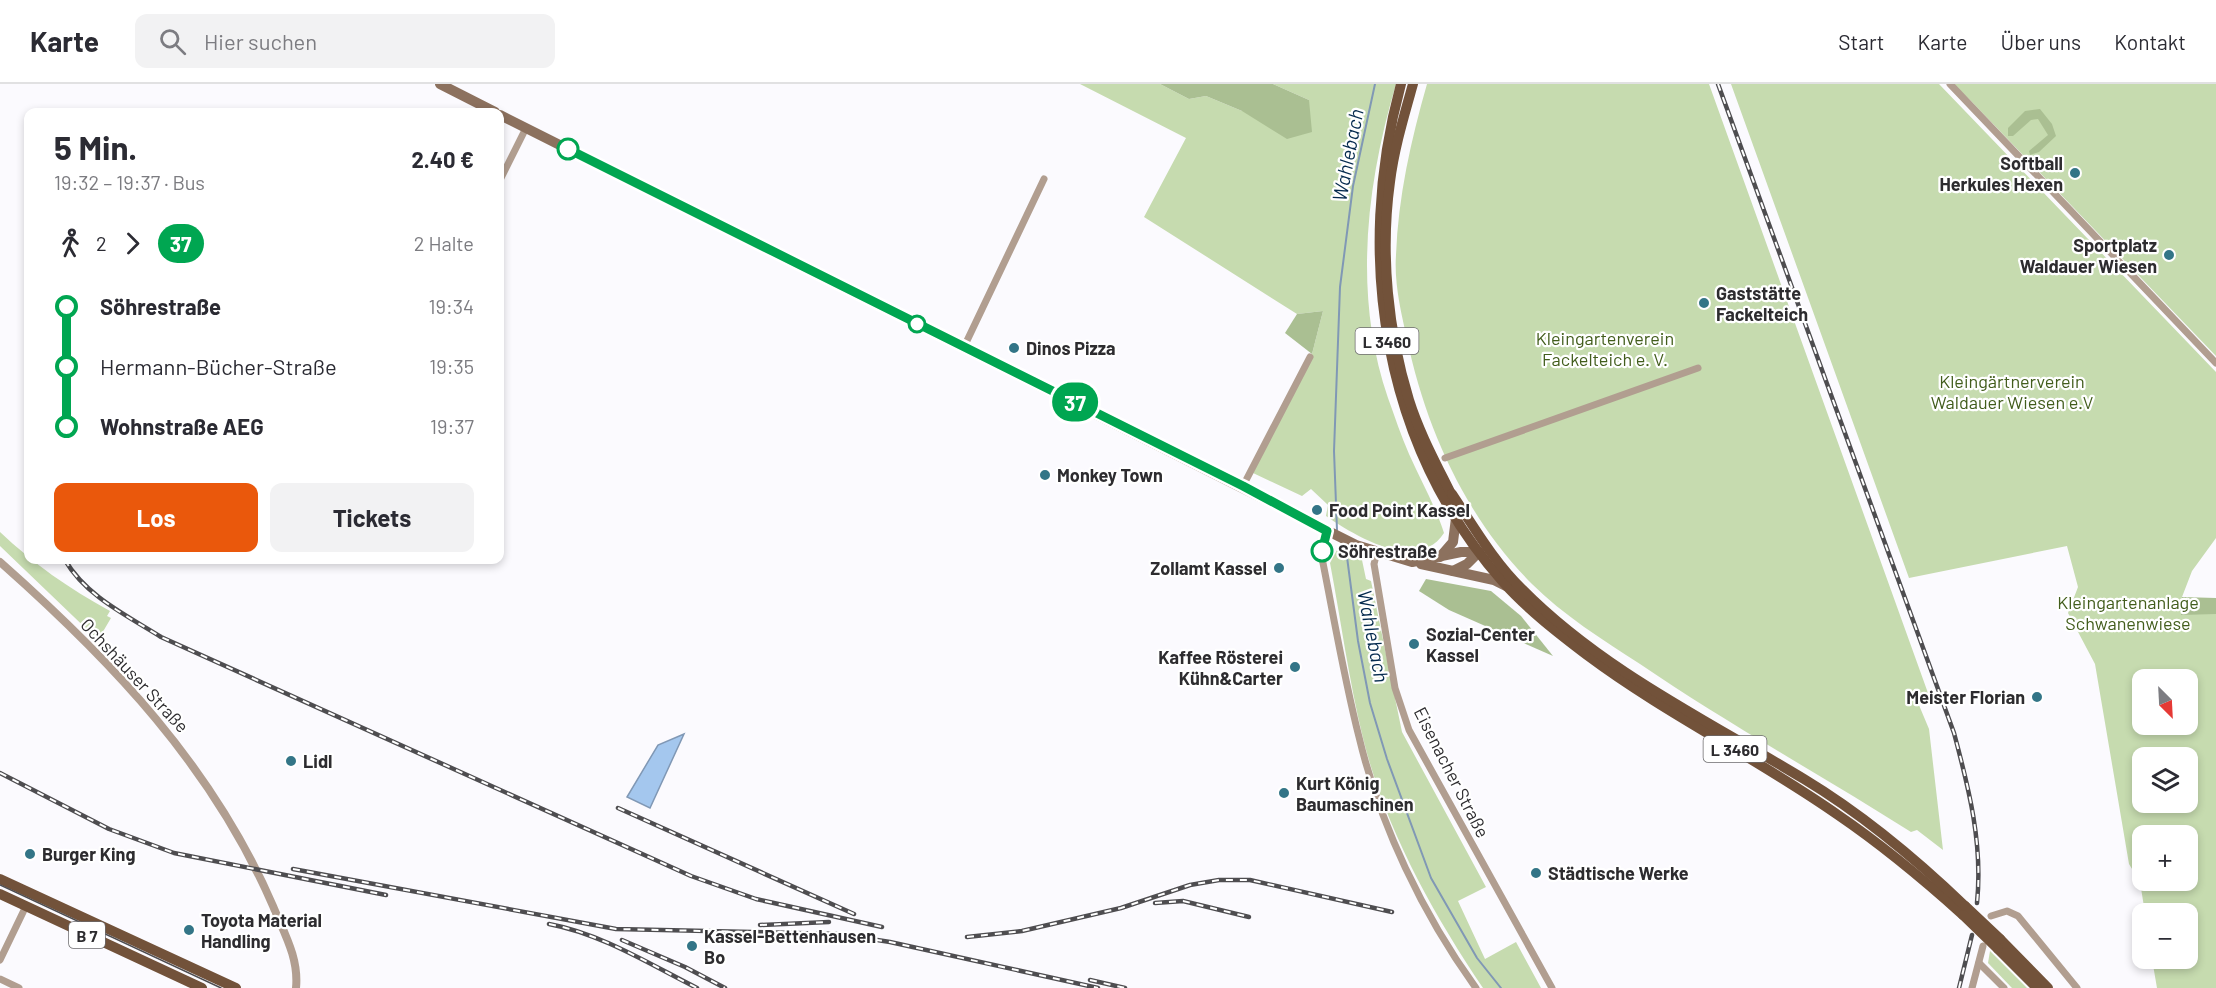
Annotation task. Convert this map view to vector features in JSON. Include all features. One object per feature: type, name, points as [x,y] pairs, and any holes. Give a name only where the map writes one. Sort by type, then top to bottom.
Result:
[{"type":"main road","points":[[440,84],[487,108]]},
{"type":"main road","name":"L 3460","points":[[1401,84],[1381,188],[1378,257],[1382,304],[1394,376],[1407,415],[1424,458],[1456,518],[1479,552],[1506,586],[1586,654],[1641,692],[1837,813],[1964,910]]},
{"type":"main road","name":"L 3460","points":[[1413,84],[1390,183],[1386,272],[1395,345],[1409,400],[1431,455],[1452,494],[1493,556],[1520,588],[1586,644],[1645,684],[1806,780],[1848,808],[1929,873],[1999,944],[2048,988]]},
{"type":"main road","points":[[504,117],[1243,486],[1334,534],[1377,552],[1494,580],[1506,586]]},
{"type":"main road","points":[[1452,494],[1479,552]]},
{"type":"main road","points":[[1440,557],[1453,542],[1456,518]]},
{"type":"main road","points":[[1412,562],[1461,552],[1479,552],[1493,556]]},
{"type":"main road","points":[[1453,572],[1467,564],[1479,552]]},
{"type":"main road","name":"B 7","points":[[0,879],[236,988]]},
{"type":"main road","name":"B 7","points":[[0,894],[202,988]]},
{"type":"main road","name":"L 3460","points":[[1999,944],[2037,988]]},
{"type":"street","points":[[1950,84],[2216,363]]},
{"type":"street","points":[[504,172],[526,128]]},
{"type":"street","points":[[964,347],[1044,179]]},
{"type":"street","points":[[1243,486],[1310,357]]},
{"type":"street","points":[[1445,458],[1698,368]]},
{"type":"street","points":[[1334,534],[1321,547],[1322,558],[1362,749],[1390,835],[1444,942],[1476,988]]},
{"type":"street","name":"Eisenacher Straße","points":[[1377,552],[1374,564],[1395,688],[1409,730],[1552,988]]},
{"type":"street","name":"Ochshäuser Straße","points":[[0,562],[135,693],[194,765],[259,872],[292,950],[296,969],[296,988]]},
{"type":"street","points":[[0,960],[26,906]]},
{"type":"street","points":[[1991,916],[2007,911],[2018,916],[2078,988]]},
{"type":"street","points":[[1972,988],[1983,946]]},
{"type":"street","points":[[1979,963],[2004,988]]},
{"type":"street","points":[[0,979],[19,988]]},
{"type":"green space","points":[[1080,84],[1160,84],[1189,99],[1206,96],[1242,111],[1309,100],[1273,84],[1396,84],[1377,161],[1371,201],[1367,280],[1370,320],[1377,359],[1388,398],[1406,447],[1444,533],[1433,545],[1419,550],[1403,551],[1369,541],[1326,516],[1328,505],[1311,489],[1302,496],[1253,473],[1312,354],[1323,311],[1297,314],[1144,217],[1186,138]]},
{"type":"green space","points":[[1160,84],[1273,84],[1309,100],[1312,132],[1287,139],[1242,111],[1206,96],[1189,99]]},
{"type":"green space","name":"Kleingartenverein Fackelteich e. V.","points":[[1427,84],[1709,84],[1928,693],[1916,698],[1929,729],[1943,850],[1917,830],[1911,832],[1707,708],[1584,627],[1532,584],[1487,531],[1468,501],[1437,439],[1415,373],[1397,287],[1397,233],[1402,190]]},
{"type":"green space","name":"Kleingärtnerverein Waldauer Wiesen e.V","points":[[1731,84],[1939,84],[2216,372],[2216,538],[2192,571],[2182,597],[2181,614],[2216,614],[2216,988],[2157,988],[2154,969],[2198,969],[2198,903],[2143,903],[2141,891],[2198,891],[2198,825],[2132,825],[2132,869],[2129,864],[2095,664],[2068,613],[2078,587],[2067,546],[1909,578]]},
{"type":"green space","name":"Sportplatz Waldauer Wiesen","points":[[1953,84],[2216,84],[2216,356],[1970,100]]},
{"type":"green space","points":[[2040,109],[2052,124],[2056,136],[2039,152],[2030,155],[2029,151],[2048,135],[2038,119],[2031,120],[2013,136],[2008,136],[2008,128],[2025,111]]},
{"type":"green space","points":[[1323,311],[1312,354],[1285,333],[1297,314]]},
{"type":"green space","points":[[0,532],[24,553],[24,564],[38,564],[110,611],[107,616],[111,618],[98,640],[0,546]]},
{"type":"green space","points":[[1337,550],[1362,560],[1366,579],[1371,581],[1402,732],[1486,887],[1458,901],[1485,959],[1516,942],[1541,988],[1483,988],[1428,899],[1397,837],[1372,771],[1349,673],[1330,563]]},
{"type":"green space","points":[[1426,579],[1491,591],[1521,616],[1553,656],[1449,610],[1419,591]]},
{"type":"green space","points":[[2182,597],[2216,598],[2216,614],[2181,615]]},
{"type":"green space","points":[[1990,951],[2027,988],[2012,988],[1988,963]]},
{"type":"water","points":[[684,734],[650,808],[627,797],[658,745]]},
{"type":"waterway","name":"Wahlebach","points":[[1337,530],[1334,451],[1340,287],[1353,186],[1375,84]]},
{"type":"waterway","name":"Wahlebach","points":[[1341,541],[1347,557],[1358,641],[1370,703],[1387,759],[1431,878],[1477,958],[1501,988]]},
{"type":"tram line","points":[[0,885],[221,988]]},
{"type":"railway","points":[[1718,84],[1954,733],[1965,775],[1976,838],[1977,903]]},
{"type":"railway","points":[[68,564],[95,594],[161,637],[691,876],[756,899],[882,927]]},
{"type":"railway","points":[[0,773],[109,829],[174,853],[386,895]]},
{"type":"railway","points":[[618,808],[854,914]]},
{"type":"railway","points":[[293,869],[616,929],[839,934],[890,942],[1098,988]]},
{"type":"railway","points":[[967,937],[1022,931],[1121,908],[1190,885],[1219,880],[1250,880],[1392,912]]},
{"type":"railway","points":[[1155,903],[1183,901],[1249,917]]},
{"type":"railway","points":[[760,925],[829,922]]},
{"type":"railway","points":[[549,924],[606,942],[697,988]]},
{"type":"railway","points":[[1959,988],[1972,935]]},
{"type":"railway","points":[[622,940],[685,967],[725,988]]},
{"type":"railway","points":[[1090,980],[1125,988]]},
{"type":"bus line","name":"37","points":[[568,149],[1243,486],[1327,531],[1321,547],[1322,551]]},
{"type":"place","name":"Softball Herkules Hexen","points":[[2075,173]]},
{"type":"place","name":"Sportplatz Waldauer Wiesen","points":[[2169,255]]},
{"type":"place","name":"Gaststätte Fackelteich","points":[[1704,303]]},
{"type":"place","name":"Dinos Pizza","points":[[1014,348]]},
{"type":"place","name":"Monkey Town","points":[[1045,475]]},
{"type":"place","name":"Food Point Kassel","points":[[1317,510]]},
{"type":"place","name":"Söhrestraße","points":[[1322,551]]},
{"type":"place","name":"Zollamt Kassel","points":[[1279,568]]},
{"type":"place","name":"Sozial-Center Kassel","points":[[1414,644]]},
{"type":"place","name":"Kaffee Rösterei Kühn&Carter","points":[[1295,667]]},
{"type":"place","name":"Meister Florian","points":[[2037,697]]},
{"type":"place","name":"Lidl","points":[[291,761]]},
{"type":"place","name":"Kurt König Baumaschinen","points":[[1284,793]]},
{"type":"place","name":"Burger King","points":[[30,854]]},
{"type":"place","name":"Städtische Werke","points":[[1536,873]]},
{"type":"place","name":"Toyota Material Handling","points":[[189,930]]},
{"type":"place","name":"Kassel-Bettenhausen Bo","points":[[692,946]]},
{"type":"park label","name":"Kleingartenanlage Schwanenwiese","points":[[2128,612]]}]
